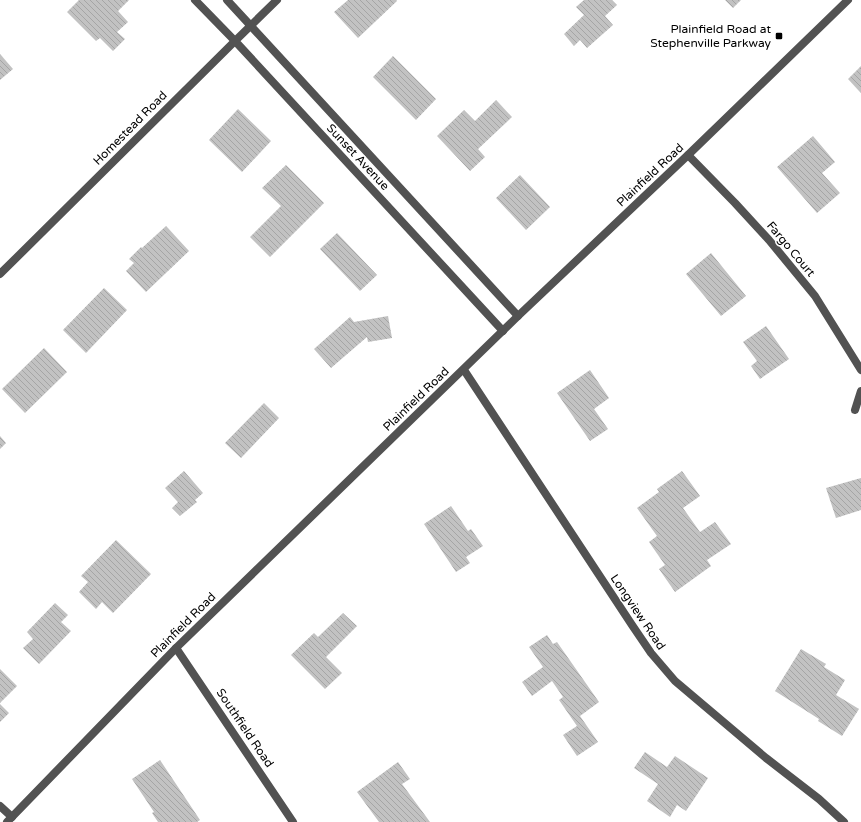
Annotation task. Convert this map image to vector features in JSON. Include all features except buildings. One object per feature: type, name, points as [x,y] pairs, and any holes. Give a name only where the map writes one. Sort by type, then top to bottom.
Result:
[{"type":"street","name":"Sunset Avenue","points":[[196,0],[503,332]]},
{"type":"street","name":"Sunset Avenue","points":[[227,0],[518,316]]},
{"type":"street","name":"Homestead Road","points":[[0,274],[278,0]]},
{"type":"street","name":"Plainfield Road","points":[[9,819],[176,648],[518,316],[688,155],[848,0]]},
{"type":"street","name":"Fargo Court","points":[[688,155],[769,240],[815,296],[861,370]]},
{"type":"street","name":"Longview Road","points":[[464,370],[651,653],[675,681],[766,758],[819,799],[844,822]]},
{"type":"street","points":[[855,410],[861,391]]},
{"type":"street","name":"Southfield Road","points":[[176,648],[293,822]]},
{"type":"street","points":[[0,806],[9,819]]},
{"type":"place","name":"Plainfield Road at Stephenville Parkway","points":[[779,36]]}]
